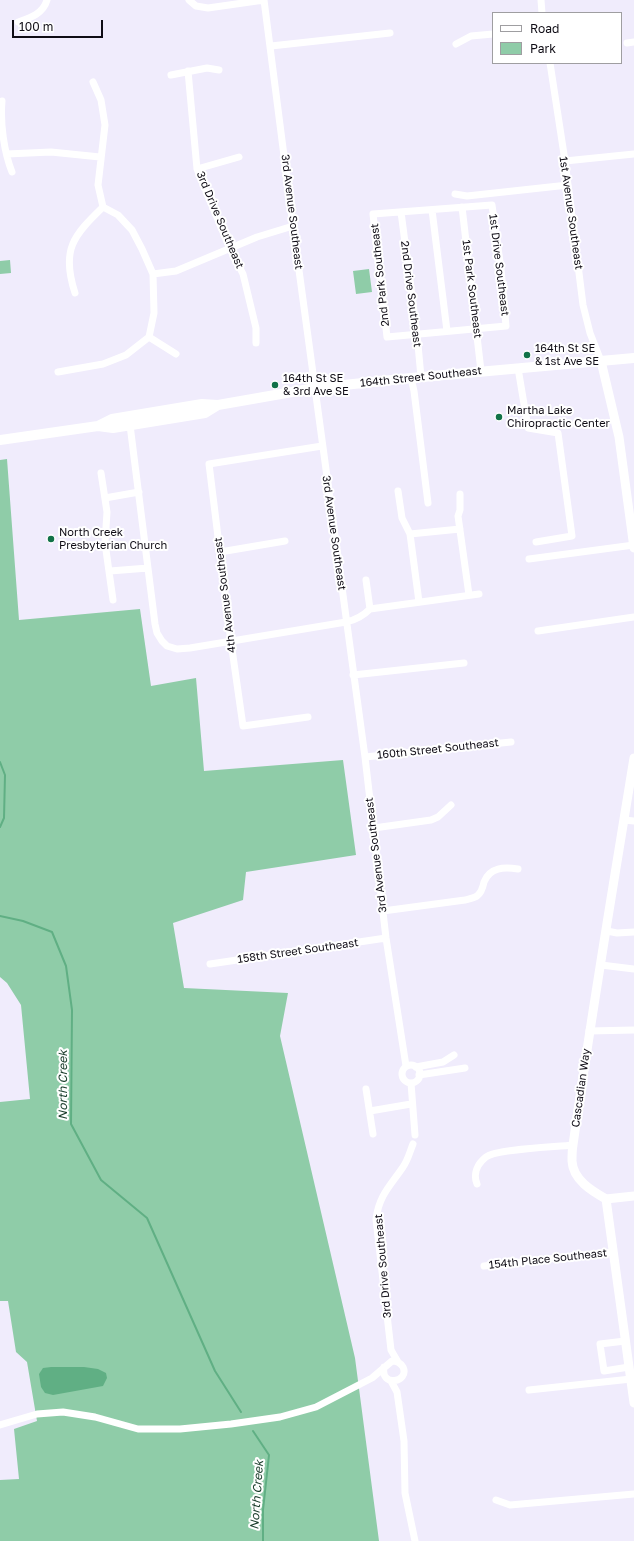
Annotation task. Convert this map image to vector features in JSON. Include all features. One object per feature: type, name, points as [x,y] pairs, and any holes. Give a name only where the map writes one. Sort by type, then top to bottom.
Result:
[{"type":"main road","name":"164th Street Southeast","points":[[98,426],[112,419],[202,404],[218,405],[315,388],[416,377],[634,358]]},
{"type":"main road","name":"164th Street Southeast","points":[[0,440],[98,426],[113,428],[205,413],[218,405]]},
{"type":"street","points":[[18,22],[36,16],[46,4],[47,0]]},
{"type":"street","points":[[190,0],[196,6],[208,8],[264,0]]},
{"type":"street","name":"3rd Avenue Southeast","points":[[264,0],[322,446],[365,757],[386,938],[406,1066]]},
{"type":"street","points":[[540,0],[542,12]]},
{"type":"street","points":[[270,46],[390,33]]},
{"type":"street","points":[[456,44],[471,36],[492,34]]},
{"type":"street","name":"1st Avenue Southeast","points":[[550,64],[565,161],[584,305],[590,333],[600,361]]},
{"type":"street","points":[[171,75],[207,68],[219,70]]},
{"type":"street","name":"3rd Drive Southeast","points":[[188,71],[197,169],[230,249],[243,274],[256,328],[256,343]]},
{"type":"street","points":[[58,372],[103,364],[126,355],[149,337],[154,313],[153,274],[142,249],[132,230],[118,215],[103,207],[98,185],[100,157],[105,133],[104,117],[101,100],[93,82]]},
{"type":"street","points":[[2,102],[1,117],[7,154],[12,172]]},
{"type":"street","points":[[7,154],[51,152],[100,157]]},
{"type":"street","points":[[565,161],[634,154]]},
{"type":"street","points":[[197,169],[239,157]]},
{"type":"street","points":[[456,194],[467,196],[568,185]]},
{"type":"street","name":"1st Drive Southeast","points":[[462,207],[492,205],[501,269],[506,326],[477,329]]},
{"type":"street","points":[[75,293],[69,268],[71,246],[81,228],[103,207]]},
{"type":"street","points":[[401,212],[462,207]]},
{"type":"street","name":"1st Park Southeast","points":[[462,207],[481,371]]},
{"type":"street","points":[[432,210],[447,331]]},
{"type":"street","name":"2nd Park Southeast","points":[[401,212],[373,214],[387,336],[417,334]]},
{"type":"street","name":"2nd Drive Southeast","points":[[401,212],[417,334],[416,377],[414,391],[428,503]]},
{"type":"street","points":[[153,274],[176,271],[257,237],[293,226]]},
{"type":"street","points":[[417,334],[477,329]]},
{"type":"street","points":[[149,337],[176,354]]},
{"type":"street","points":[[600,361],[619,437],[634,548]]},
{"type":"street","points":[[518,368],[528,428],[558,433],[572,536],[536,542]]},
{"type":"street","points":[[130,425],[157,633],[167,646],[177,649],[231,642],[356,620],[370,609],[478,594]]},
{"type":"street","name":"4th Avenue Southeast","points":[[308,717],[243,726],[209,464],[322,446]]},
{"type":"street","points":[[101,473],[107,512],[105,543],[113,600]]},
{"type":"street","points":[[398,491],[402,518],[410,534],[418,602]]},
{"type":"street","points":[[105,498],[139,492]]},
{"type":"street","points":[[460,494],[460,510],[458,516],[469,595]]},
{"type":"street","points":[[410,534],[460,529]]},
{"type":"street","points":[[220,552],[285,540]]},
{"type":"street","points":[[529,559],[634,545]]},
{"type":"street","points":[[110,571],[148,568]]},
{"type":"street","points":[[366,580],[370,609]]},
{"type":"street","points":[[538,631],[634,617]]},
{"type":"street","points":[[353,675],[464,663]]},
{"type":"street","name":"160th Street Southeast","points":[[365,757],[510,742]]},
{"type":"street","name":"Cascadian Way","points":[[606,1199],[590,1190],[581,1181],[572,1162],[573,1145],[589,1031],[607,931],[624,820],[632,782],[634,758]]},
{"type":"street","points":[[374,828],[431,820],[438,817],[451,805]]},
{"type":"street","points":[[624,820],[634,821]]},
{"type":"street","points":[[383,911],[465,900],[477,896],[484,885],[488,874],[492,871],[499,868],[508,867],[518,869]]},
{"type":"street","points":[[607,931],[617,933],[634,932]]},
{"type":"street","name":"158th Street Southeast","points":[[210,964],[386,938]]},
{"type":"street","points":[[601,965],[634,969]]},
{"type":"street","points":[[589,1031],[634,1030]]},
{"type":"street","points":[[416,1067],[419,1072],[416,1081],[411,1083],[405,1081],[402,1076],[402,1071],[406,1066],[411,1065],[416,1067],[443,1062],[454,1055]]},
{"type":"street","points":[[419,1075],[465,1068]]},
{"type":"street","points":[[411,1083],[411,1104],[415,1135]]},
{"type":"street","points":[[366,1089],[373,1134]]},
{"type":"street","points":[[370,1111],[411,1104]]},
{"type":"street","name":"3rd Drive Southeast","points":[[398,1362],[391,1350],[376,1219],[377,1208],[382,1195],[404,1166],[413,1144]]},
{"type":"street","points":[[477,1184],[474,1177],[478,1165],[486,1156],[500,1152],[573,1145]]},
{"type":"street","points":[[634,1196],[606,1199],[634,1403]]},
{"type":"street","name":"154th Place Southeast","points":[[484,1266],[613,1252]]},
{"type":"street","points":[[625,1341],[600,1344],[604,1371],[629,1367]]},
{"type":"street","name":"3rd Drive Southeast","points":[[385,1366],[391,1350]]},
{"type":"street","points":[[0,1425],[37,1414],[63,1412],[95,1417],[138,1429],[180,1429],[232,1424],[280,1417],[316,1407],[372,1378],[392,1361],[398,1362],[404,1370],[397,1392],[404,1441],[405,1493],[415,1541]]},
{"type":"street","points":[[385,1366],[384,1374],[397,1392]]},
{"type":"street","points":[[372,1378],[397,1380],[402,1376]]},
{"type":"street","points":[[529,1390],[630,1379]]},
{"type":"street","points":[[496,1500],[510,1505],[634,1494]]},
{"type":"green space","points":[[10,260],[11,273],[0,274],[0,261]]},
{"type":"green space","points":[[369,269],[372,292],[356,294],[353,271]]},
{"type":"green space","points":[[7,459],[19,620],[140,609],[151,686],[196,678],[204,771],[343,760],[356,855],[246,872],[243,900],[173,923],[184,988],[288,993],[280,1036],[355,1358],[379,1541],[0,1541],[0,1480],[19,1479],[14,1429],[37,1421],[27,1362],[16,1352],[8,1301],[0,1301],[0,1102],[30,1099],[21,1005],[7,983],[0,977],[0,460]]},
{"type":"shaded area","points":[[84,1367],[98,1369],[106,1373],[107,1378],[103,1386],[53,1395],[45,1393],[41,1387],[39,1374],[43,1368]]},
{"type":"waterway","name":"North Creek","points":[[0,762],[5,775],[4,818],[0,827]]},
{"type":"waterway","name":"North Creek","points":[[0,916],[23,921],[52,932],[66,966],[72,1010],[71,1124],[101,1180],[147,1218],[215,1371],[241,1412]]},
{"type":"waterway","name":"North Creek","points":[[253,1431],[269,1455],[263,1510],[263,1541]]},
{"type":"place","name":"164th St SE & 1st Ave SE","points":[[527,355]]},
{"type":"place","name":"164th St SE & 3rd Ave SE","points":[[275,385]]},
{"type":"place","name":"Martha Lake Chiropractic Center","points":[[499,417]]},
{"type":"place","name":"North Creek Presbyterian Church","points":[[51,539]]}]
